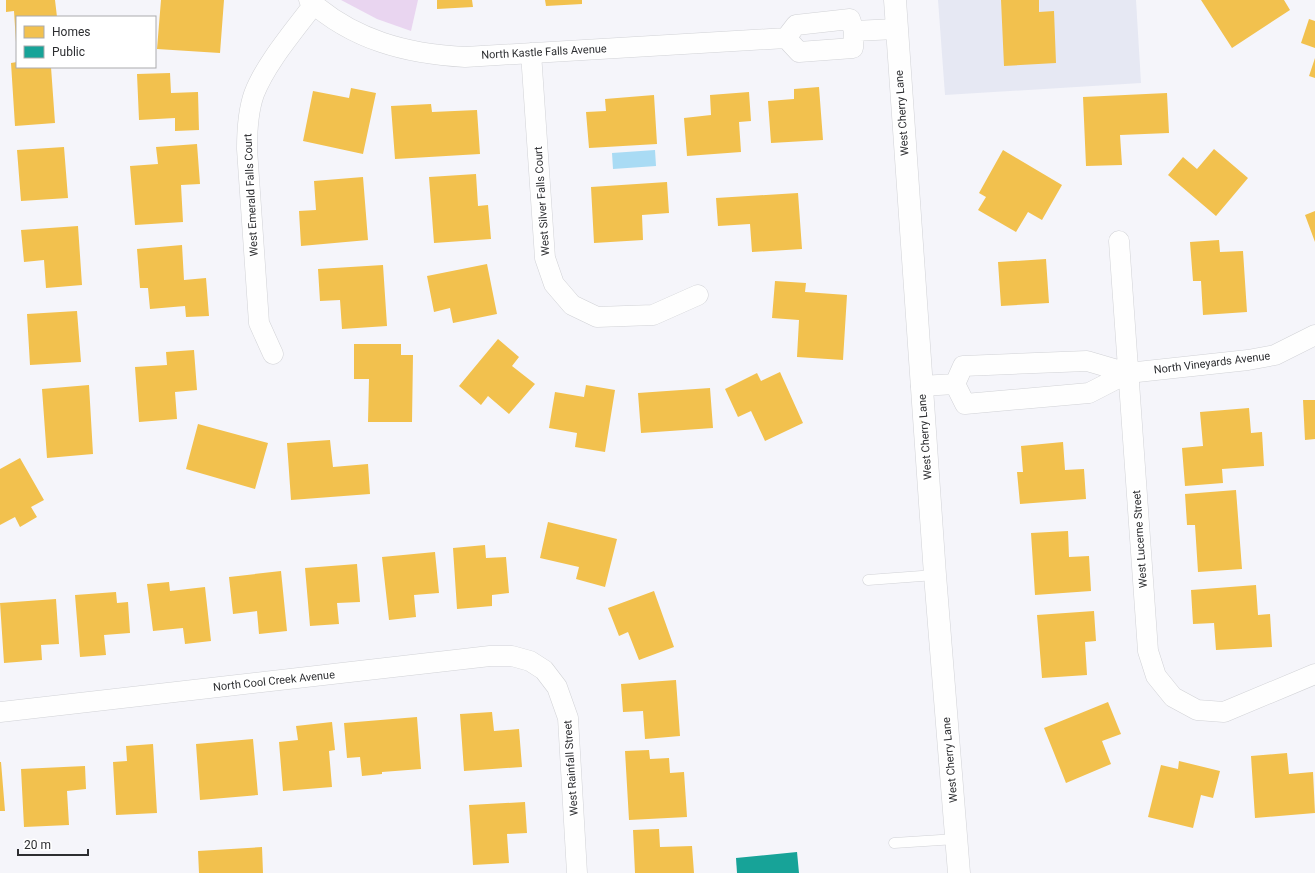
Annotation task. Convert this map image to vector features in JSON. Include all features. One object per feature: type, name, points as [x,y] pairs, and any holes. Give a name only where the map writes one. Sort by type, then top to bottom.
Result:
[{"type":"main road","name":"West Cherry Lane","points":[[895,0],[934,575],[959,873]]},
{"type":"street","name":"North Kastle Falls Avenue","points":[[311,2],[336,20],[360,34],[411,52],[439,56],[465,57],[786,38]]},
{"type":"street","name":"West Emerald Falls Court","points":[[273,354],[259,323],[247,149],[248,121],[254,94],[266,70],[311,2]]},
{"type":"street","points":[[850,19],[854,31],[853,48],[799,52],[786,38],[796,25],[850,19]]},
{"type":"street","points":[[854,31],[896,29]]},
{"type":"street","name":"West Silver Falls Court","points":[[531,53],[545,258],[554,284],[572,305],[597,317],[653,315],[698,295]]},
{"type":"street","points":[[1119,241],[1128,373]]},
{"type":"street","name":"North Vineyards Avenue","points":[[1128,373],[1087,361],[963,366],[955,384],[965,404],[1089,393],[1128,373],[1248,360],[1275,355],[1315,335]]},
{"type":"street","name":"West Lucerne Street","points":[[1128,373],[1148,651],[1156,676],[1173,697],[1197,710],[1224,712],[1315,674]]},
{"type":"street","points":[[921,386],[955,384]]},
{"type":"street","name":"North Cool Creek Avenue","points":[[0,712],[490,656],[512,656],[530,661],[544,670]]},
{"type":"street","name":"West Rainfall Street","points":[[544,670],[557,687],[568,718],[577,873]]},
{"type":"lane","points":[[868,580],[934,575]]},
{"type":"lane","points":[[894,843],[956,839]]},
{"type":"shaded area","points":[[341,0],[418,0],[411,31],[377,19]]},
{"type":"shaded area","points":[[938,0],[1136,0],[1141,83],[945,95]]},
{"type":"water","points":[[655,150],[656,166],[613,169],[612,153]]},
{"type":"building: Homes","points":[[6,0],[55,0],[57,16],[16,16],[16,42],[14,11],[6,12]]},
{"type":"building: Homes","points":[[161,0],[224,0],[220,53],[157,49]]},
{"type":"building: Homes","points":[[437,0],[472,0],[473,7],[437,9]]},
{"type":"building: Homes","points":[[545,0],[582,0],[582,4],[546,6]]},
{"type":"building: Homes","points":[[1001,0],[1039,0],[1039,12],[1054,11],[1056,63],[1004,66]]},
{"type":"building: Homes","points":[[1201,0],[1284,0],[1290,10],[1232,48]]},
{"type":"building: Homes","points":[[1309,19],[1315,21],[1315,48],[1301,43]]},
{"type":"building: Homes","points":[[1315,58],[1315,78],[1309,76]]},
{"type":"building: Homes","points":[[16,62],[16,68],[51,68],[55,123],[15,126],[11,63]]},
{"type":"building: Homes","points":[[170,73],[171,93],[198,92],[199,130],[175,131],[175,118],[139,120],[137,74]]},
{"type":"building: Homes","points":[[819,87],[823,140],[771,143],[768,101],[794,99],[794,89]]},
{"type":"building: Homes","points":[[351,88],[376,93],[363,154],[303,141],[313,91],[349,98]]},
{"type":"building: Homes","points":[[749,92],[751,121],[739,122],[741,152],[687,156],[684,118],[711,115],[710,95]]},
{"type":"building: Homes","points":[[1167,93],[1169,133],[1120,135],[1122,165],[1086,166],[1083,97]]},
{"type":"building: Homes","points":[[654,95],[657,144],[589,148],[586,112],[606,111],[605,99]]},
{"type":"building: Homes","points":[[431,104],[432,112],[477,110],[480,154],[395,159],[391,106]]},
{"type":"building: Homes","points":[[197,144],[200,184],[181,185],[183,222],[135,225],[130,166],[158,164],[156,147]]},
{"type":"building: Homes","points":[[64,147],[68,198],[21,201],[17,150]]},
{"type":"building: Homes","points":[[1214,149],[1248,178],[1216,216],[1168,175],[1183,157],[1197,169]]},
{"type":"building: Homes","points":[[1003,150],[1062,185],[1042,220],[1028,212],[1016,232],[978,210],[986,197],[979,193]]},
{"type":"building: Homes","points":[[476,174],[478,206],[488,205],[491,239],[434,243],[429,177]]},
{"type":"building: Homes","points":[[363,177],[368,240],[301,246],[299,211],[316,210],[314,181]]},
{"type":"building: Homes","points":[[667,182],[669,213],[642,215],[643,240],[594,243],[591,187]]},
{"type":"building: Homes","points":[[798,193],[802,249],[752,252],[750,224],[718,226],[716,198]]},
{"type":"building: Homes","points":[[1315,211],[1315,242],[1305,215]]},
{"type":"building: Homes","points":[[78,226],[82,285],[46,288],[44,260],[24,262],[21,230]]},
{"type":"building: Homes","points":[[1219,240],[1220,252],[1243,251],[1247,312],[1203,315],[1201,281],[1193,281],[1190,242]]},
{"type":"building: Homes","points":[[182,245],[184,280],[206,278],[209,316],[186,317],[185,306],[150,309],[148,288],[140,288],[137,249]]},
{"type":"building: Homes","points":[[1046,259],[1049,303],[1001,306],[998,262]]},
{"type":"building: Homes","points":[[487,264],[497,314],[453,323],[450,308],[434,312],[427,276]]},
{"type":"building: Homes","points":[[383,265],[387,326],[342,329],[340,300],[320,301],[318,269]]},
{"type":"building: Homes","points":[[775,281],[806,283],[805,292],[847,295],[843,360],[797,357],[799,320],[772,318]]},
{"type":"building: Homes","points":[[77,311],[81,362],[30,365],[27,314]]},
{"type":"building: Homes","points":[[498,339],[519,357],[512,366],[535,384],[509,414],[488,396],[481,405],[459,386]]},
{"type":"building: Homes","points":[[354,344],[401,344],[401,355],[413,355],[412,422],[368,422],[369,379],[354,379]]},
{"type":"building: Homes","points":[[194,350],[197,390],[175,392],[177,419],[139,422],[135,367],[167,365],[166,352]]},
{"type":"building: Homes","points":[[780,372],[803,423],[765,441],[751,411],[738,417],[725,389],[757,373],[761,381]]},
{"type":"building: Homes","points":[[89,385],[93,454],[47,458],[42,389]]},
{"type":"building: Homes","points":[[586,385],[615,390],[605,452],[575,447],[577,433],[549,428],[555,392],[584,397]]},
{"type":"building: Homes","points":[[710,388],[713,428],[641,433],[638,393]]},
{"type":"building: Homes","points":[[1303,400],[1315,400],[1315,439],[1305,440]]},
{"type":"building: Homes","points":[[1249,408],[1251,433],[1262,432],[1264,466],[1222,469],[1223,483],[1185,486],[1182,448],[1203,446],[1200,412]]},
{"type":"building: Homes","points":[[198,424],[268,443],[255,489],[186,469]]},
{"type":"building: Homes","points":[[330,440],[333,467],[368,464],[370,494],[291,500],[287,443]]},
{"type":"building: Homes","points":[[1063,442],[1065,470],[1084,469],[1086,499],[1020,504],[1017,472],[1023,472],[1021,446]]},
{"type":"building: Homes","points":[[20,458],[44,500],[31,507],[37,517],[20,527],[15,517],[0,525],[0,469]]},
{"type":"building: Homes","points":[[1236,490],[1242,569],[1198,572],[1195,525],[1187,525],[1185,494]]},
{"type":"building: Homes","points":[[548,522],[617,539],[605,587],[576,579],[579,567],[540,558]]},
{"type":"building: Homes","points":[[1068,531],[1069,557],[1089,556],[1091,591],[1035,595],[1031,533]]},
{"type":"building: Homes","points":[[485,545],[486,558],[506,557],[509,593],[492,595],[492,606],[457,609],[453,548]]},
{"type":"building: Homes","points":[[435,552],[439,593],[414,595],[416,617],[389,620],[382,557]]},
{"type":"building: Homes","points":[[357,564],[360,602],[337,603],[339,624],[310,626],[305,568]]},
{"type":"building: Homes","points":[[281,571],[287,631],[259,634],[257,611],[233,614],[229,577]]},
{"type":"building: Homes","points":[[169,582],[170,591],[205,587],[211,641],[185,644],[183,628],[153,631],[147,584]]},
{"type":"building: Homes","points":[[1256,585],[1258,615],[1270,614],[1272,647],[1216,650],[1214,623],[1193,624],[1191,590]]},
{"type":"building: Homes","points":[[654,591],[674,647],[639,660],[628,632],[619,636],[608,608]]},
{"type":"building: Homes","points":[[116,592],[117,603],[128,602],[130,633],[104,635],[106,655],[80,657],[75,595]]},
{"type":"building: Homes","points":[[56,599],[59,644],[41,645],[42,660],[4,663],[0,603]]},
{"type":"building: Homes","points":[[1094,611],[1096,641],[1085,642],[1087,675],[1042,678],[1037,615]]},
{"type":"building: Homes","points":[[676,680],[680,736],[645,739],[643,711],[623,712],[621,684]]},
{"type":"building: Homes","points":[[1108,702],[1121,734],[1102,741],[1111,764],[1066,783],[1044,728]]},
{"type":"building: Homes","points":[[492,712],[494,731],[519,729],[522,767],[464,771],[460,714]]},
{"type":"building: Homes","points":[[417,717],[421,769],[382,772],[382,774],[362,776],[360,757],[347,758],[344,723]]},
{"type":"building: Homes","points":[[332,722],[335,750],[329,751],[332,787],[283,791],[279,742],[298,740],[296,726]]},
{"type":"building: Homes","points":[[253,739],[258,795],[200,800],[196,744]]},
{"type":"building: Homes","points":[[153,744],[157,813],[116,815],[113,762],[127,761],[126,746]]},
{"type":"building: Homes","points":[[649,750],[650,759],[669,758],[670,773],[684,772],[687,817],[629,820],[625,751]]},
{"type":"building: Homes","points":[[1287,753],[1289,774],[1313,772],[1315,813],[1255,818],[1251,756]]},
{"type":"building: Homes","points":[[1179,761],[1220,771],[1213,798],[1201,795],[1193,828],[1148,817],[1161,765],[1178,769]]},
{"type":"building: Homes","points":[[1,762],[5,811],[0,811]]},
{"type":"building: Homes","points":[[85,766],[86,789],[67,791],[69,825],[24,827],[21,769]]},
{"type":"building: Homes","points":[[525,802],[527,833],[507,834],[509,863],[473,865],[469,805]]},
{"type":"building: Homes","points":[[659,829],[660,847],[692,846],[694,873],[635,873],[633,830]]},
{"type":"building: Homes","points":[[262,847],[263,873],[199,873],[198,851]]},
{"type":"building: Public","points":[[797,852],[799,873],[737,873],[736,858]]}]
